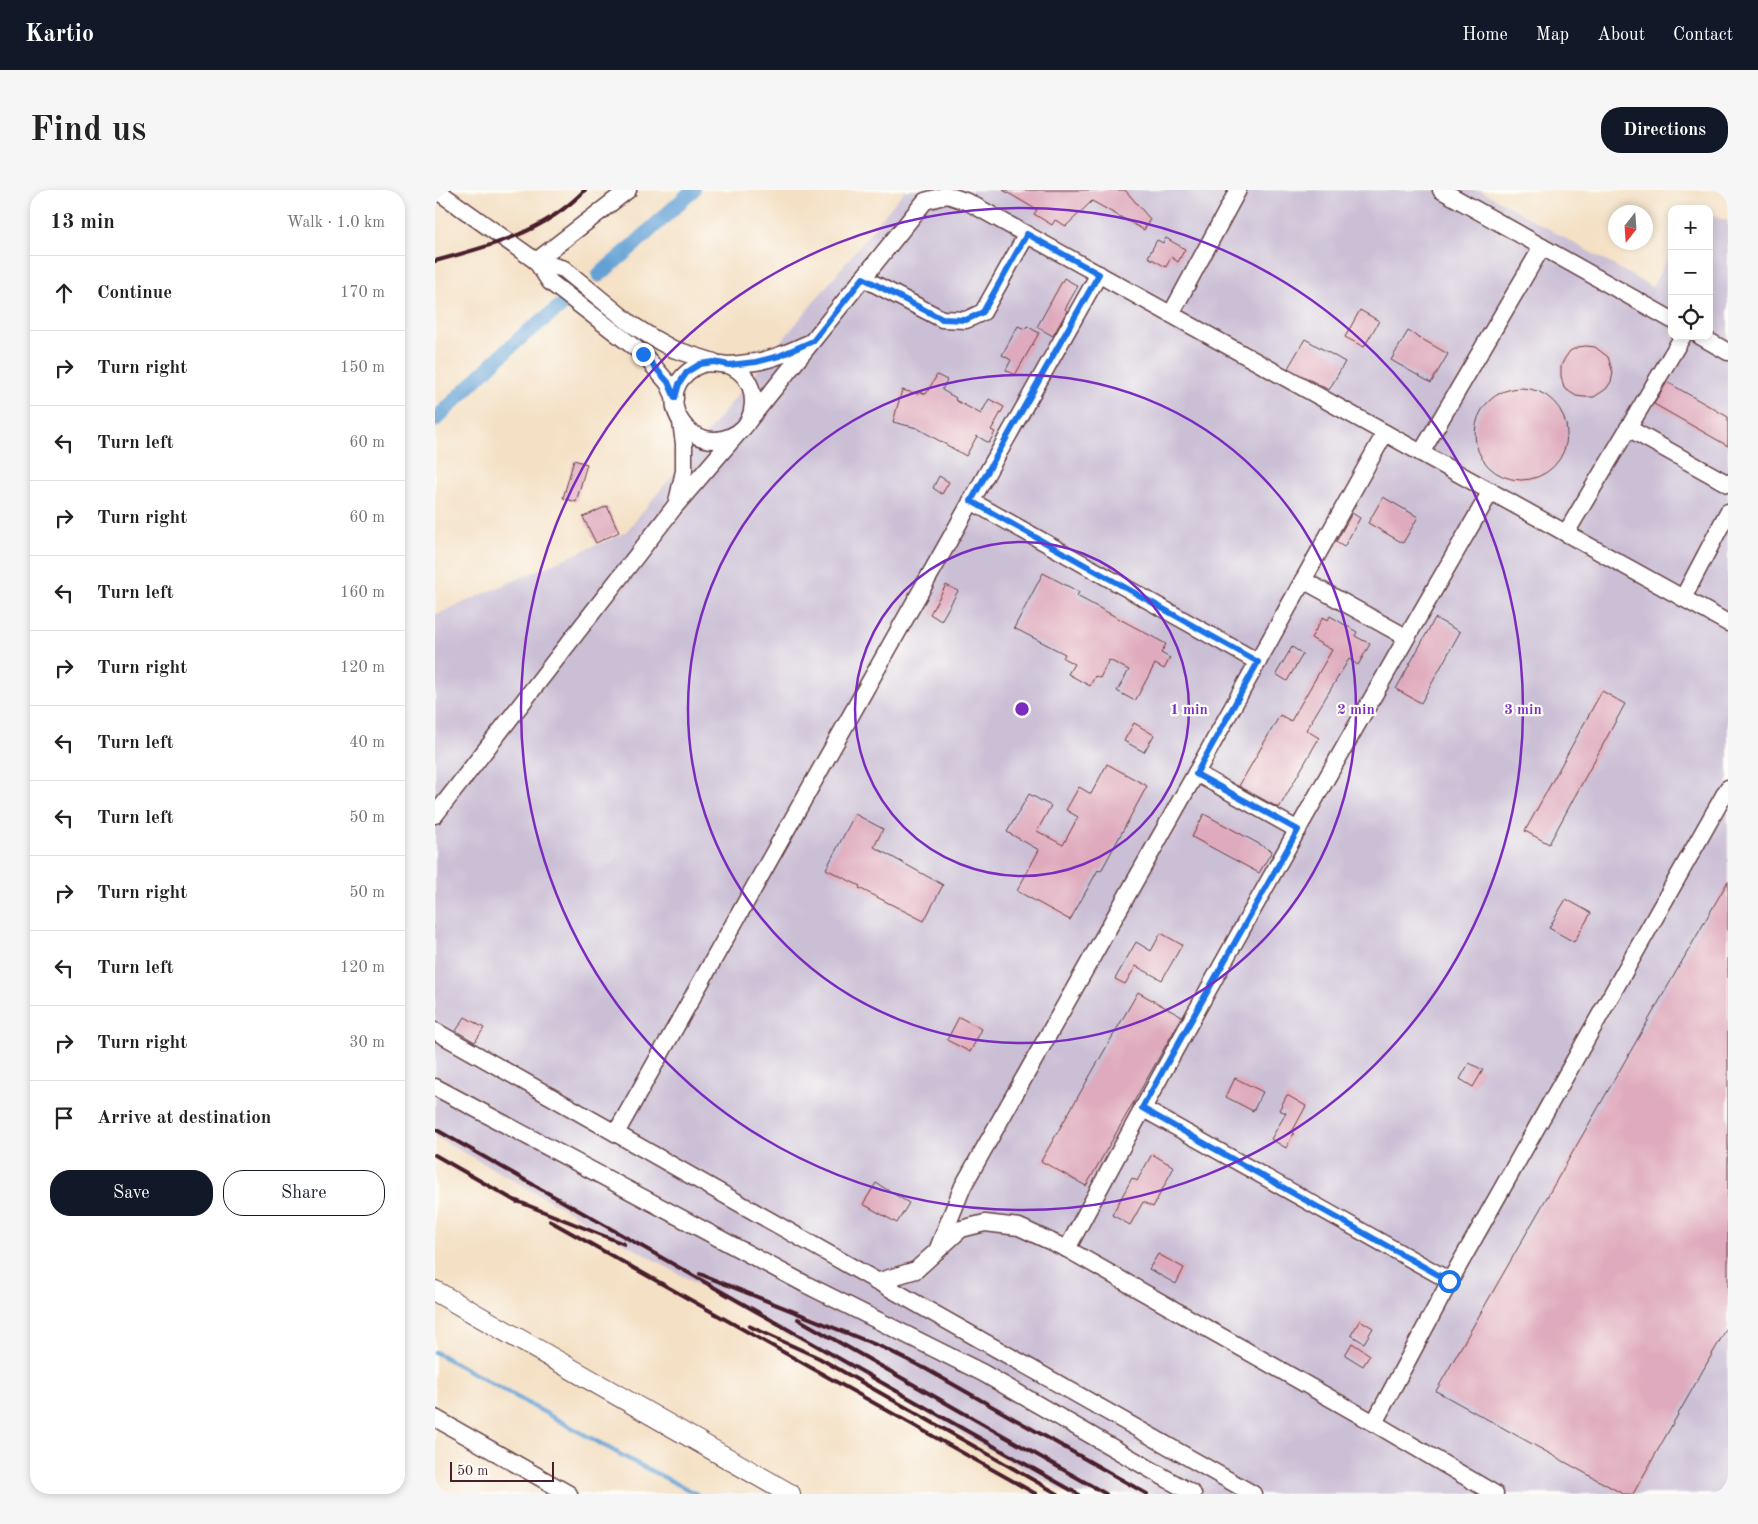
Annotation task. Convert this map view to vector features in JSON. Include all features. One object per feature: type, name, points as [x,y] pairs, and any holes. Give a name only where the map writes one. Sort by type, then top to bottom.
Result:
[{"type":"main road","points":[[435,1291],[777,1491]]},
{"type":"street","points":[[436,190],[535,261],[550,282],[643,354],[668,382],[675,398],[676,411],[681,422],[684,444],[683,471],[676,504]]},
{"type":"street","points":[[535,261],[628,190]]},
{"type":"street","points":[[1171,314],[1238,190]]},
{"type":"street","points":[[1441,190],[1668,318]]},
{"type":"street","points":[[435,815],[676,504],[744,426],[925,201],[947,195],[968,202],[1027,234],[1728,623]]},
{"type":"street","points":[[863,278],[942,319],[966,320],[983,312],[1027,234]]},
{"type":"street","points":[[1421,453],[1541,247]]},
{"type":"street","points":[[535,261],[564,269],[631,324],[673,349],[721,363],[742,374],[751,388],[754,404],[744,426],[724,440],[707,440],[692,434],[681,422]]},
{"type":"street","points":[[616,1133],[1099,274]]},
{"type":"street","points":[[1566,533],[1681,340]]},
{"type":"street","points":[[1707,340],[1728,352]]},
{"type":"street","points":[[675,398],[679,384],[687,372],[700,364],[756,362],[779,356],[813,341]]},
{"type":"street","points":[[1628,428],[1728,484]]},
{"type":"street","points":[[937,1252],[963,1186],[1196,774],[1385,433]]},
{"type":"street","points":[[1067,1249],[1142,1108],[1406,637],[1491,491]]},
{"type":"street","points":[[971,501],[1258,662]]},
{"type":"street","points":[[1683,598],[1728,512]]},
{"type":"street","points":[[1303,580],[1406,637]]},
{"type":"street","points":[[1196,774],[1298,830]]},
{"type":"street","points":[[1374,1423],[1449,1281],[1728,788]]},
{"type":"street","points":[[435,1032],[1253,1494]]},
{"type":"street","points":[[435,1087],[805,1284],[983,1373],[1193,1494]]},
{"type":"street","points":[[1142,1108],[1449,1281]]},
{"type":"street","points":[[876,1282],[916,1270],[961,1229],[985,1223],[1019,1227],[1067,1249],[1374,1423],[1495,1494]]},
{"type":"street","points":[[435,1418],[569,1494]]},
{"type":"shaded area","points":[[905,190],[1480,190],[1652,287],[1668,258],[1668,340],[1713,340],[1713,216],[1728,221],[1728,1494],[1068,1494],[435,1136],[435,615],[626,532]]},
{"type":"building","points":[[1003,190],[1125,190],[1150,219],[1144,230],[1092,201],[1066,226],[1055,220],[1052,225],[1034,214],[1037,210]]},
{"type":"building","points":[[1166,238],[1185,249],[1178,262],[1171,257],[1166,267],[1148,257],[1157,240],[1163,243]]},
{"type":"building","points":[[1064,278],[1078,286],[1053,336],[1037,327]]},
{"type":"building","points":[[1360,310],[1379,321],[1364,347],[1345,337]]},
{"type":"building","points":[[1018,326],[1025,329],[1027,326],[1039,333],[1015,375],[1006,370],[1011,360],[1002,355]]},
{"type":"building","points":[[1408,331],[1448,354],[1431,383],[1391,360]]},
{"type":"building","points":[[1305,339],[1345,362],[1329,390],[1288,368]]},
{"type":"building","points":[[1586,346],[1595,347],[1608,357],[1613,373],[1611,382],[1606,389],[1594,397],[1576,396],[1564,388],[1561,376],[1561,366],[1570,351]]},
{"type":"building","points":[[937,375],[947,380],[942,390],[956,398],[955,400],[981,414],[989,399],[1004,407],[991,430],[995,432],[989,443],[977,436],[966,456],[917,428],[893,422],[902,390],[926,394]]},
{"type":"building","points":[[1667,382],[1728,417],[1728,446],[1654,404]]},
{"type":"building","points":[[1521,388],[1539,391],[1554,401],[1564,416],[1567,434],[1564,452],[1554,467],[1539,477],[1521,480],[1503,477],[1488,467],[1478,452],[1475,434],[1478,416],[1488,401],[1503,391]]},
{"type":"building","points":[[574,460],[587,464],[576,502],[563,498]]},
{"type":"building","points":[[939,476],[949,482],[942,494],[933,488]]},
{"type":"building","points":[[1383,497],[1418,517],[1403,543],[1368,523]]},
{"type":"building","points":[[607,506],[619,532],[596,543],[583,517]]},
{"type":"building","points":[[1352,513],[1360,518],[1344,547],[1336,542]]},
{"type":"building","points":[[1043,573],[1079,592],[1077,596],[1166,644],[1161,653],[1170,658],[1164,669],[1155,664],[1135,701],[1117,691],[1129,670],[1109,660],[1100,678],[1095,676],[1090,686],[1068,674],[1074,664],[1063,658],[1065,654],[1014,628]]},
{"type":"building","points":[[946,585],[958,591],[941,621],[930,614]]},
{"type":"building","points":[[1330,616],[1357,632],[1355,636],[1370,644],[1358,665],[1349,659],[1306,730],[1319,738],[1279,808],[1239,786],[1280,715],[1291,721],[1332,650],[1311,638],[1323,617],[1328,620]]},
{"type":"building","points":[[1435,618],[1460,632],[1421,703],[1396,689]]},
{"type":"building","points":[[1292,647],[1303,654],[1287,681],[1276,674]]},
{"type":"building","points":[[1602,691],[1625,704],[1549,844],[1525,831]]},
{"type":"building","points":[[1134,723],[1154,735],[1144,752],[1124,741]]},
{"type":"building","points":[[1107,764],[1147,786],[1101,871],[1098,870],[1070,920],[1017,891],[1039,850],[1007,832],[1029,794],[1051,806],[1037,831],[1063,845],[1078,817],[1066,810],[1079,787],[1091,794]]},
{"type":"building","points":[[855,814],[883,829],[874,847],[943,885],[924,921],[826,869]]},
{"type":"building","points":[[1204,814],[1272,851],[1259,873],[1192,837]]},
{"type":"building","points":[[1728,881],[1728,1326],[1633,1494],[1623,1494],[1436,1391]]},
{"type":"building","points":[[1566,899],[1591,913],[1574,942],[1549,928]]},
{"type":"building","points":[[1161,933],[1182,945],[1162,980],[1136,966],[1125,984],[1115,979],[1136,942],[1151,951]]},
{"type":"building","points":[[1138,992],[1182,1017],[1086,1186],[1041,1161]]},
{"type":"building","points":[[465,1017],[484,1028],[475,1042],[456,1031]]},
{"type":"building","points":[[959,1017],[982,1029],[970,1052],[947,1040]]},
{"type":"building","points":[[1469,1063],[1483,1070],[1473,1087],[1460,1079]]},
{"type":"building","points":[[1235,1078],[1263,1092],[1253,1111],[1226,1097]]},
{"type":"building","points":[[1287,1095],[1306,1106],[1286,1148],[1271,1139],[1286,1113],[1279,1110]]},
{"type":"building","points":[[1152,1154],[1174,1167],[1153,1207],[1143,1202],[1130,1225],[1112,1215],[1132,1178],[1137,1181]]},
{"type":"building","points":[[876,1183],[909,1203],[897,1223],[863,1204]]},
{"type":"building","points":[[1158,1254],[1184,1268],[1176,1284],[1149,1269]]},
{"type":"building","points":[[1360,1320],[1373,1328],[1364,1343],[1351,1335]]},
{"type":"building","points":[[1352,1343],[1370,1355],[1363,1366],[1345,1355]]},
{"type":"waterway","points":[[599,275],[693,190]]},
{"type":"waterway","points":[[435,420],[495,361],[526,333],[561,306]]},
{"type":"waterway","points":[[435,1352],[634,1462],[697,1494]]},
{"type":"railway","points":[[435,261],[476,250],[515,236],[552,217],[585,190]]},
{"type":"railway","points":[[435,1129],[1078,1494]]},
{"type":"railway","points":[[435,1155],[517,1202]]},
{"type":"railway","points":[[512,1199],[624,1244]]},
{"type":"railway","points":[[550,1221],[1036,1494]]},
{"type":"railway","points":[[700,1274],[884,1348],[926,1369],[1147,1494]]},
{"type":"railway","points":[[798,1319],[1106,1494]]},
{"type":"railway","points":[[749,1326],[819,1358],[1058,1494]]},
{"type":"route","points":[[643,354],[668,382],[675,398],[679,384],[687,372],[700,364],[714,362],[729,365],[756,362],[779,356],[813,341],[863,278],[942,319],[966,320],[983,312],[1027,234],[1099,274],[971,501],[1258,662],[1196,774],[1298,830],[1142,1108],[1449,1281]]}]
